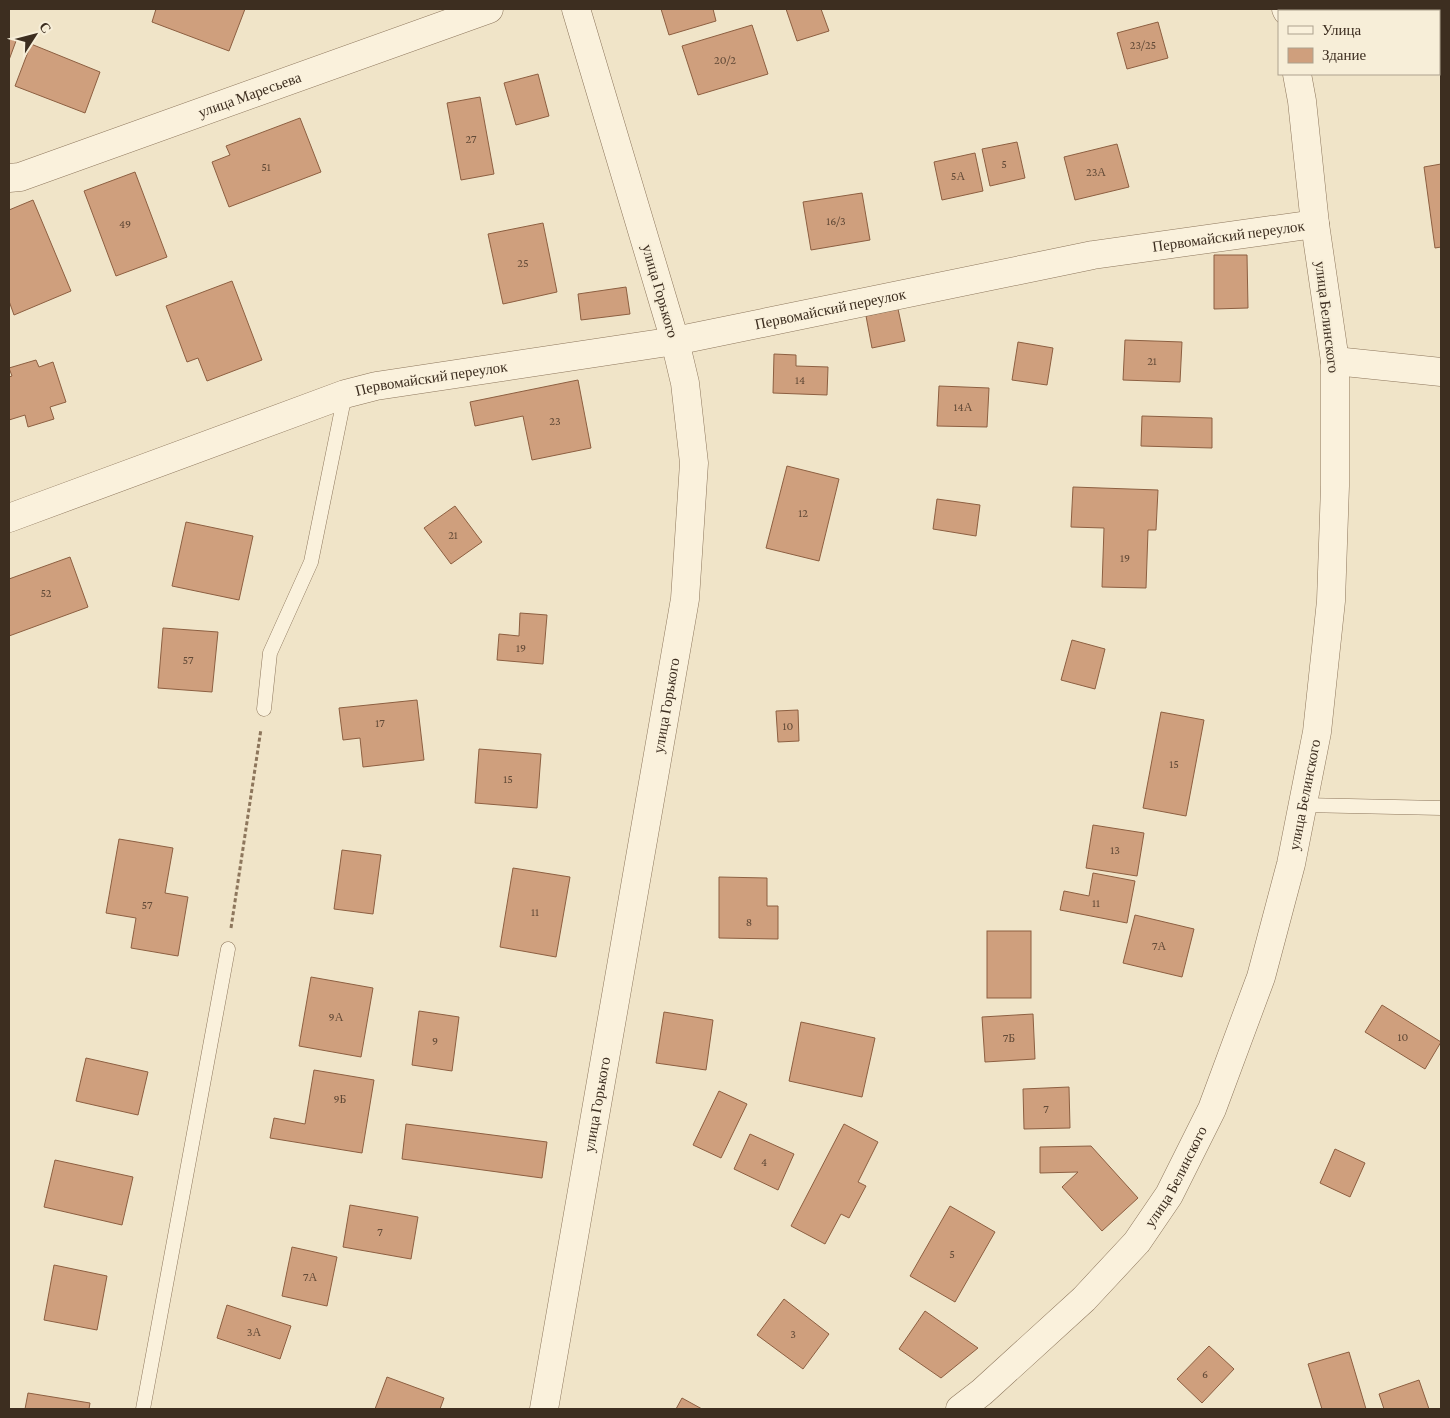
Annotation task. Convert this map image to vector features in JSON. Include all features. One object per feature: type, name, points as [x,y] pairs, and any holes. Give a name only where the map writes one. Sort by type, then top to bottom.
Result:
[{"type":"street","name":"улица Маресьева","points":[[9,178],[20,177],[489,9]]},
{"type":"street","name":"улица Горького","points":[[544,1409],[685,599],[694,463],[685,382],[675,341],[576,9]]},
{"type":"street","name":"улица Белинского","points":[[960,1409],[982,1392],[1084,1299],[1137,1242],[1169,1196],[1212,1109],[1261,977],[1291,864],[1317,732],[1331,601],[1335,486],[1335,360],[1315,224],[1302,101],[1297,75]]},
{"type":"street","name":"Первомайский переулок","points":[[9,518],[345,394],[376,386],[675,341],[1094,255],[1315,224]]},
{"type":"street","points":[[1335,360],[1441,372]]},
{"type":"lane","points":[[264,709],[270,653],[311,562],[345,394]]},
{"type":"lane","points":[[1303,805],[1441,808]]},
{"type":"lane","points":[[143,1409],[228,949]]},
{"type":"path","points":[[228,949],[264,709]]},
{"type":"building","points":[[156,9],[245,9],[229,51],[152,22]]},
{"type":"building","points":[[661,9],[713,9],[716,21],[669,35]]},
{"type":"building","points":[[786,9],[821,9],[829,31],[797,41]]},
{"type":"building","points":[[1441,9],[1440,20],[1440,10],[1402,10]]},
{"type":"building","points":[[1158,22],[1168,58],[1127,69],[1117,33]]},
{"type":"building","points":[[752,25],[768,74],[698,95],[682,46]]},
{"type":"building","points":[[9,38],[16,41],[9,60]]},
{"type":"building","points":[[31,44],[100,72],[85,113],[15,86]]},
{"type":"building","points":[[538,74],[549,116],[516,125],[504,83]]},
{"type":"building","points":[[480,97],[494,174],[461,180],[447,103]]},
{"type":"building","points":[[300,118],[321,172],[229,207],[212,162],[230,155],[226,146]]},
{"type":"building","points":[[1017,142],[1025,178],[990,186],[982,149]]},
{"type":"building","points":[[1117,144],[1129,187],[1075,200],[1064,157]]},
{"type":"building","points":[[975,153],[983,191],[942,200],[934,162]]},
{"type":"building","points":[[1441,164],[1441,247],[1435,248],[1424,167]]},
{"type":"building","points":[[135,172],[167,257],[116,276],[84,191]]},
{"type":"building","points":[[862,193],[870,240],[811,250],[803,202]]},
{"type":"building","points":[[33,200],[71,291],[14,315],[9,301],[9,210]]},
{"type":"building","points":[[543,223],[557,292],[503,304],[488,234]]},
{"type":"building","points":[[1214,255],[1247,255],[1248,308],[1214,309]]},
{"type":"building","points":[[232,281],[262,360],[207,381],[198,358],[187,362],[166,306]]},
{"type":"building","points":[[626,287],[630,314],[581,320],[578,294]]},
{"type":"building","points":[[898,309],[905,341],[872,348],[866,316]]},
{"type":"building","points":[[1125,340],[1182,342],[1180,382],[1123,380]]},
{"type":"building","points":[[1018,342],[1053,348],[1047,385],[1012,380]]},
{"type":"building","points":[[774,354],[796,355],[796,366],[828,367],[827,395],[773,393]]},
{"type":"building","points":[[36,360],[39,367],[53,362],[66,402],[50,407],[54,419],[28,427],[25,415],[9,420],[9,377],[12,376],[9,368]]},
{"type":"building","points":[[578,380],[591,448],[532,460],[523,416],[475,426],[470,402]]},
{"type":"building","points":[[939,386],[989,388],[987,427],[937,426]]},
{"type":"building","points":[[1142,416],[1212,418],[1212,448],[1141,446]]},
{"type":"building","points":[[787,466],[839,479],[819,561],[766,548]]},
{"type":"building","points":[[1073,487],[1158,490],[1156,530],[1148,530],[1146,588],[1102,587],[1104,528],[1071,527]]},
{"type":"building","points":[[937,499],[980,505],[976,536],[933,529]]},
{"type":"building","points":[[455,506],[482,542],[451,564],[424,528]]},
{"type":"building","points":[[186,522],[253,536],[239,600],[172,586]]},
{"type":"building","points":[[70,557],[88,607],[9,636],[9,579]]},
{"type":"building","points":[[520,613],[547,615],[543,664],[497,660],[499,634],[519,636]]},
{"type":"building","points":[[163,628],[218,632],[212,692],[158,688]]},
{"type":"building","points":[[1072,640],[1105,649],[1095,689],[1061,680]]},
{"type":"building","points":[[417,700],[424,760],[363,767],[360,738],[343,740],[339,708]]},
{"type":"building","points":[[798,710],[799,741],[778,742],[776,711]]},
{"type":"building","points":[[1161,712],[1204,720],[1186,816],[1143,808]]},
{"type":"building","points":[[479,749],[541,754],[537,808],[475,803]]},
{"type":"building","points":[[1093,825],[1144,833],[1137,876],[1086,868]]},
{"type":"building","points":[[119,839],[173,848],[165,893],[188,897],[178,956],[131,948],[136,918],[106,913]]},
{"type":"building","points":[[342,850],[381,855],[373,914],[334,909]]},
{"type":"building","points":[[513,868],[570,877],[556,957],[500,947]]},
{"type":"building","points":[[1093,873],[1135,881],[1127,923],[1060,910],[1064,891],[1089,896]]},
{"type":"building","points":[[719,877],[767,878],[767,906],[778,906],[778,939],[719,938]]},
{"type":"building","points":[[1135,915],[1194,929],[1182,977],[1123,963]]},
{"type":"building","points":[[987,931],[1031,931],[1031,998],[987,998]]},
{"type":"building","points":[[311,977],[373,988],[361,1057],[299,1046]]},
{"type":"building","points":[[1382,1005],[1441,1042],[1425,1069],[1365,1032]]},
{"type":"building","points":[[419,1011],[459,1017],[452,1071],[412,1065]]},
{"type":"building","points":[[664,1012],[713,1020],[706,1070],[656,1063]]},
{"type":"building","points":[[1033,1014],[1035,1059],[985,1062],[982,1017]]},
{"type":"building","points":[[801,1022],[875,1038],[862,1097],[789,1081]]},
{"type":"building","points":[[86,1058],[148,1072],[138,1115],[76,1101]]},
{"type":"building","points":[[314,1070],[374,1080],[362,1153],[270,1138],[274,1118],[305,1124]]},
{"type":"building","points":[[1069,1087],[1070,1128],[1024,1129],[1023,1089]]},
{"type":"building","points":[[719,1091],[747,1104],[721,1158],[693,1145]]},
{"type":"building","points":[[406,1124],[547,1142],[542,1178],[402,1159]]},
{"type":"building","points":[[844,1124],[878,1142],[858,1182],[866,1186],[849,1218],[841,1214],[825,1244],[791,1226]]},
{"type":"building","points":[[750,1134],[794,1154],[778,1190],[734,1169]]},
{"type":"building","points":[[1091,1146],[1138,1198],[1102,1231],[1062,1187],[1078,1172],[1040,1173],[1040,1147]]},
{"type":"building","points":[[1335,1149],[1365,1163],[1350,1197],[1320,1183]]},
{"type":"building","points":[[55,1160],[133,1177],[122,1225],[44,1207]]},
{"type":"building","points":[[350,1205],[418,1217],[411,1259],[343,1247]]},
{"type":"building","points":[[950,1206],[995,1232],[955,1302],[910,1276]]},
{"type":"building","points":[[292,1247],[337,1257],[327,1306],[282,1296]]},
{"type":"building","points":[[54,1265],[107,1276],[97,1330],[44,1320]]},
{"type":"building","points":[[784,1299],[829,1334],[803,1369],[757,1335]]},
{"type":"building","points":[[227,1305],[291,1326],[280,1359],[217,1338]]},
{"type":"building","points":[[925,1311],[978,1348],[941,1378],[899,1349]]},
{"type":"building","points":[[1209,1346],[1234,1369],[1202,1403],[1177,1379]]},
{"type":"building","points":[[1349,1352],[1366,1409],[1322,1409],[1308,1364]]},
{"type":"building","points":[[387,1377],[444,1398],[440,1409],[375,1409]]},
{"type":"building","points":[[1419,1380],[1429,1409],[1384,1409],[1379,1394]]},
{"type":"building","points":[[28,1393],[90,1403],[89,1409],[25,1409]]},
{"type":"building","points":[[682,1398],[702,1409],[676,1409]]}]
